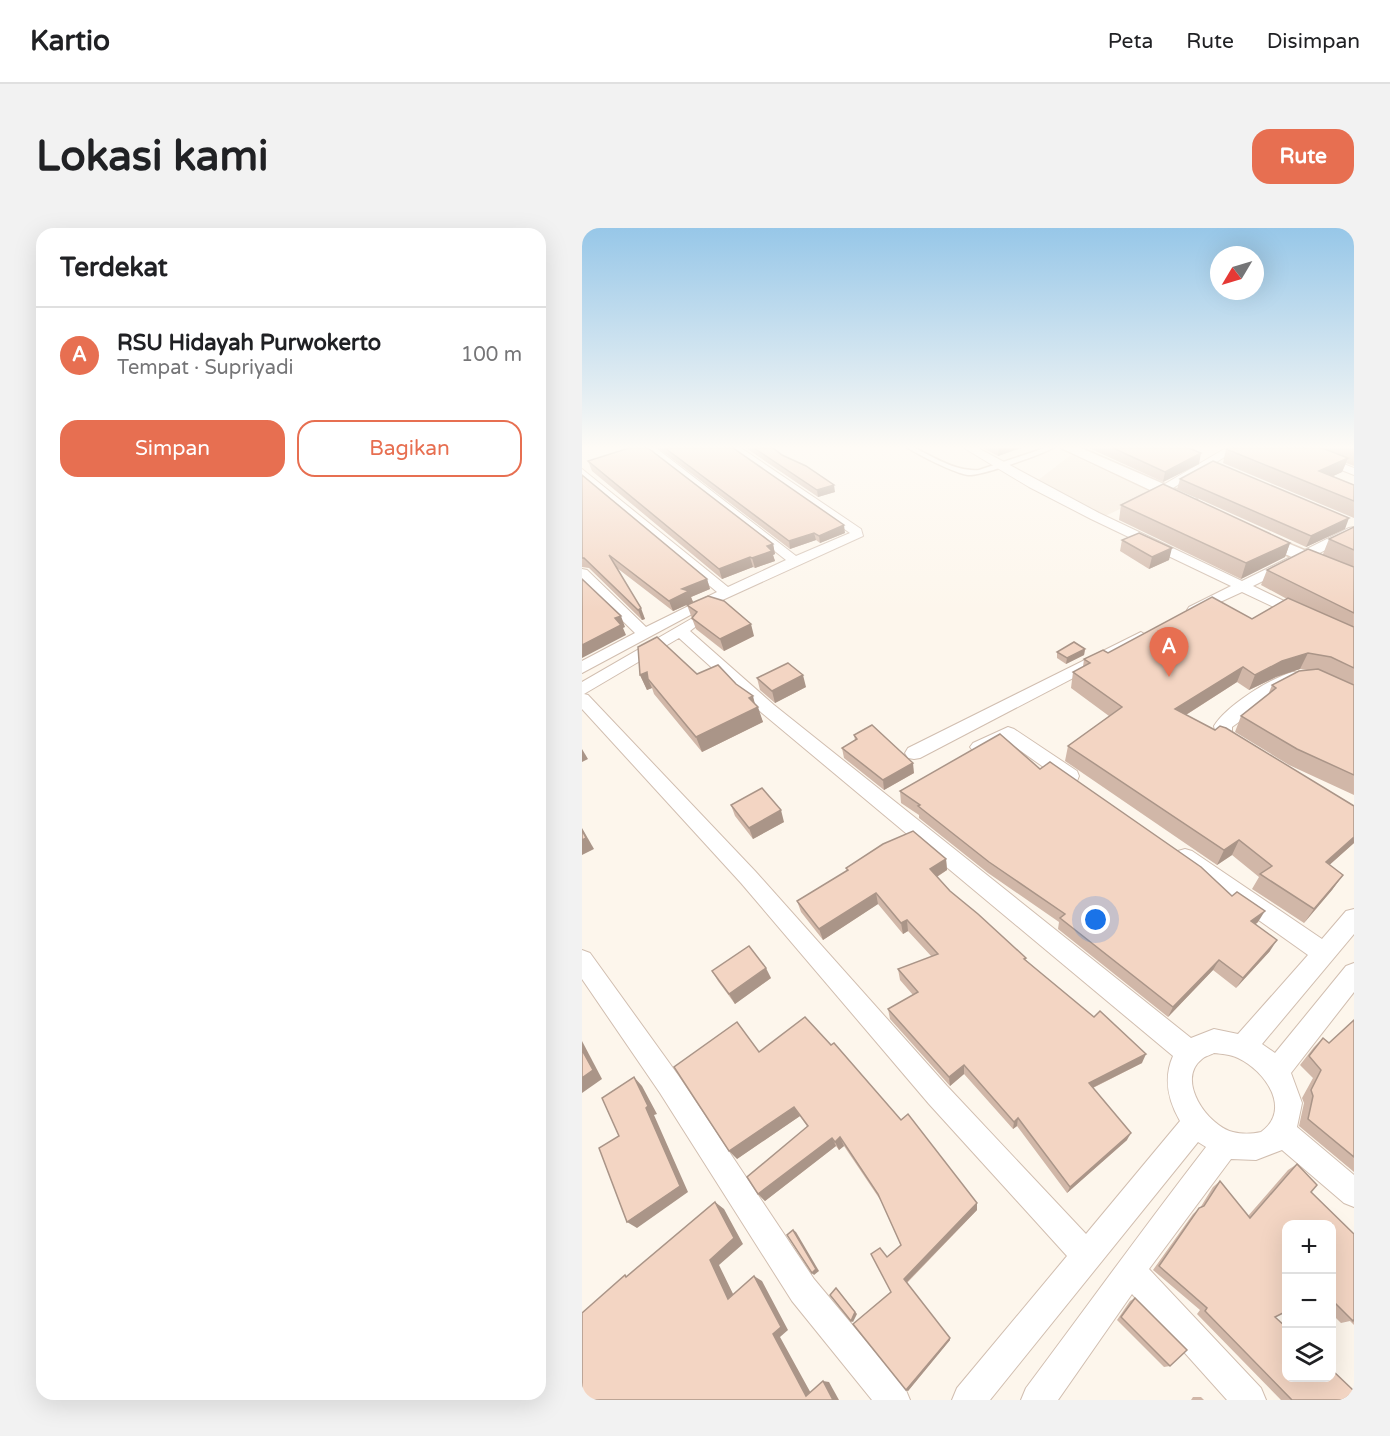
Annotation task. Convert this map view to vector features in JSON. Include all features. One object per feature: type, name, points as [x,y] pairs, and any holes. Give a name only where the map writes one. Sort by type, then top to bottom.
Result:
[{"type":"main road","points":[[1191,503],[1206,510]]},
{"type":"main road","points":[[1238,526],[1354,578]]},
{"type":"street","points":[[625,503],[727,593]]},
{"type":"street","points":[[716,503],[795,561]]},
{"type":"street","points":[[582,668],[609,652],[727,593],[856,536],[856,532],[813,503]]},
{"type":"street","points":[[1070,503],[1313,620]]},
{"type":"street","points":[[1133,506],[1139,503]]},
{"type":"street","points":[[1105,520],[1120,512]]},
{"type":"street","points":[[1177,618],[1302,556],[1352,526]]},
{"type":"street","points":[[582,573],[645,634]]},
{"type":"street","points":[[582,689],[681,631],[727,593]]},
{"type":"street","points":[[914,753],[1156,629]]},
{"type":"street","points":[[681,631],[768,710],[1189,1053]]},
{"type":"street","points":[[609,652],[622,665]]},
{"type":"street","points":[[1256,756],[1223,735],[1223,726],[1240,709],[1279,682],[1291,677],[1310,676]]},
{"type":"street","points":[[582,699],[748,878],[938,1095],[1086,1254]]},
{"type":"street","points":[[962,757],[1008,733],[1084,786]]},
{"type":"street","points":[[882,803],[902,791]]},
{"type":"street","points":[[1168,846],[1323,953]]},
{"type":"street","points":[[1244,1046],[1354,918]]},
{"type":"street","points":[[582,960],[669,1084],[803,1290],[893,1400]]},
{"type":"street","points":[[1276,1072],[1351,985]]},
{"type":"street","points":[[1214,1041],[1229,1041],[1262,1056],[1282,1082],[1288,1103],[1285,1123],[1274,1139],[1257,1147],[1247,1148],[1225,1144],[1205,1132],[1196,1123],[1185,1107],[1180,1089],[1180,1073],[1189,1053],[1200,1045],[1214,1041]]},
{"type":"street","points":[[969,1400],[1086,1254],[1196,1123]]},
{"type":"street","points":[[1281,1131],[1354,1193]]},
{"type":"street","points":[[1038,1400],[1099,1317],[1130,1270],[1225,1144]]},
{"type":"street","points":[[1130,1270],[1249,1400]]},
{"type":"shaded area","points":[[1070,503],[1133,503],[1101,518]]},
{"type":"building","points":[[582,503],[615,503],[707,579],[682,589],[689,591],[669,601],[609,555],[641,608],[638,610],[582,558]]},
{"type":"building","points":[[639,503],[719,503],[773,544],[767,546],[772,551],[719,569]]},
{"type":"building","points":[[738,503],[812,503],[844,525],[819,536],[814,533],[789,541]]},
{"type":"building","points":[[1126,503],[1203,503],[1290,543],[1246,563],[1121,505]]},
{"type":"building","points":[[1234,503],[1312,503],[1349,518],[1311,536]]},
{"type":"building","points":[[1354,527],[1354,550],[1329,539]]},
{"type":"building","points":[[1139,533],[1172,548],[1152,557],[1122,540]]},
{"type":"building","points":[[1308,549],[1354,567],[1354,613],[1267,570]]},
{"type":"building","points":[[582,579],[621,616],[615,618],[621,625],[582,645]]},
{"type":"building","points":[[708,596],[724,601],[751,624],[720,639],[692,618],[697,612],[687,605]]},
{"type":"building","points":[[1212,597],[1252,619],[1288,598],[1354,627],[1354,668],[1331,657],[1308,653],[1282,661],[1255,675],[1243,667],[1175,709],[1215,730],[1220,726],[1226,728],[1354,806],[1354,837],[1326,862],[1343,875],[1314,909],[1260,874],[1272,866],[1239,840],[1224,850],[1068,746],[1122,707],[1073,672],[1090,663],[1084,659],[1103,650],[1108,653]]},
{"type":"building","points":[[657,637],[697,674],[718,665],[736,684],[753,696],[749,698],[758,707],[696,737],[648,679],[647,672],[640,675],[638,647]]},
{"type":"building","points":[[1074,642],[1085,649],[1067,658],[1057,652]]},
{"type":"building","points":[[788,663],[803,675],[772,691],[757,678]]},
{"type":"building","points":[[1318,669],[1354,685],[1354,775],[1297,749],[1241,716],[1276,688],[1272,685],[1299,671]]},
{"type":"building","points":[[872,725],[913,763],[883,780],[842,748],[857,739],[854,735]]},
{"type":"building","points":[[1000,734],[1040,769],[1050,762],[1201,867],[1232,896],[1237,892],[1265,911],[1251,921],[1277,940],[1243,978],[1219,960],[1173,1007],[1060,918],[1065,914],[989,862],[900,791]]},
{"type":"building","points":[[762,788],[781,810],[749,828],[731,805]]},
{"type":"building","points":[[913,831],[946,859],[930,869],[950,891],[1026,958],[1024,959],[1094,1017],[1100,1011],[1146,1054],[1089,1083],[1131,1133],[1070,1187],[1018,1118],[1014,1122],[964,1065],[949,1077],[888,1009],[918,992],[898,969],[938,954],[907,920],[901,923],[876,893],[819,929],[797,901],[848,870],[846,868],[883,844]]},
{"type":"building","points":[[749,946],[766,968],[729,994],[712,971]]},
{"type":"building","points":[[805,1017],[831,1045],[834,1043],[901,1120],[908,1114],[977,1203],[904,1279],[950,1338],[906,1390],[853,1324],[891,1292],[871,1254],[880,1248],[887,1257],[901,1245],[878,1194],[840,1137],[835,1142],[832,1138],[758,1194],[747,1177],[808,1126],[794,1107],[729,1151],[674,1067],[737,1022],[759,1052]]},
{"type":"building","points":[[1354,1020],[1354,1157],[1308,1119],[1313,1096],[1311,1090],[1321,1070],[1309,1056],[1323,1038],[1329,1043]]},
{"type":"building","points":[[582,1050],[593,1070],[582,1078]]},
{"type":"building","points":[[634,1077],[680,1186],[627,1222],[599,1148],[619,1136],[602,1098]]},
{"type":"building","points":[[1297,1164],[1317,1185],[1311,1192],[1354,1234],[1353,1321],[1336,1304],[1336,1220],[1282,1220],[1282,1314],[1275,1317],[1282,1323],[1282,1382],[1336,1382],[1336,1374],[1354,1391],[1354,1400],[1292,1400],[1205,1311],[1207,1308],[1159,1266],[1220,1181],[1250,1218]]},
{"type":"building","points":[[715,1202],[734,1238],[710,1260],[728,1299],[754,1276],[781,1327],[773,1334],[806,1396],[823,1381],[833,1400],[582,1400],[582,1313]]},
{"type":"building","points":[[793,1230],[816,1269],[812,1273],[787,1235]]},
{"type":"building","points":[[836,1288],[855,1312],[851,1321],[830,1295]]},
{"type":"building","points":[[1135,1298],[1187,1350],[1170,1366],[1121,1317]]},
{"type":"place","name":"RSU Hidayah Purwokerto","points":[[1169,677]]}]
